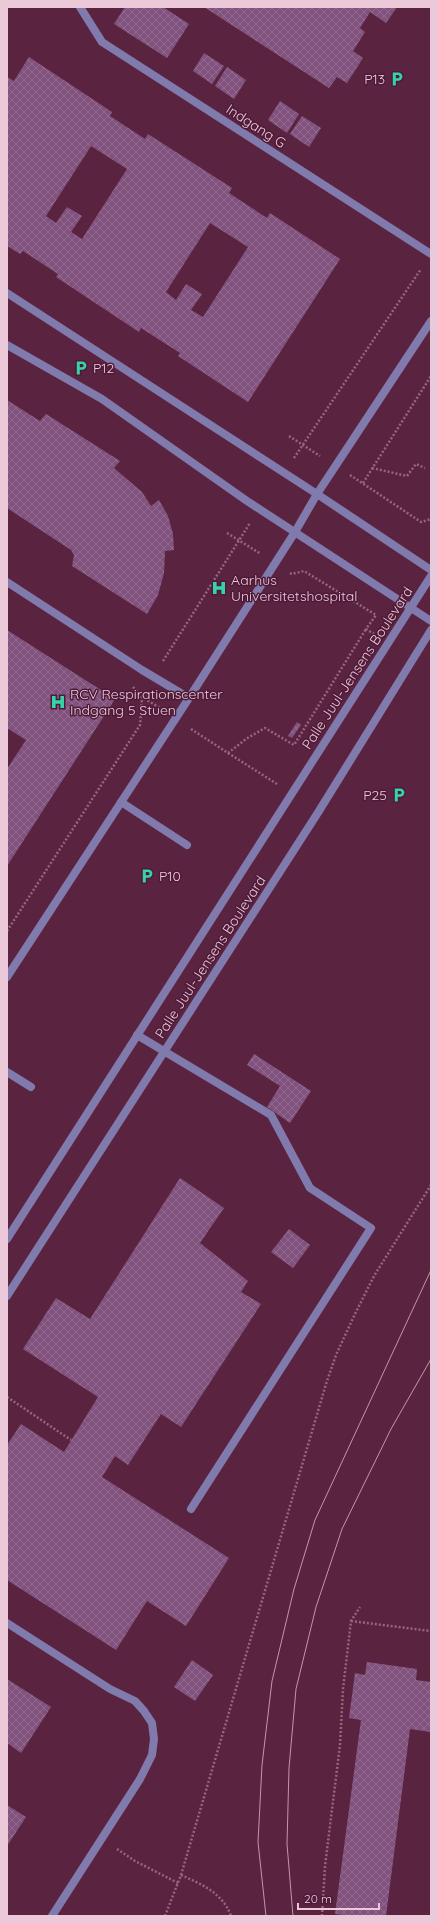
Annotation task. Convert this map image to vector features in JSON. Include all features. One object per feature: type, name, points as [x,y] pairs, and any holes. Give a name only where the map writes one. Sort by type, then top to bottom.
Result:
[{"type":"street","name":"Indgang G","points":[[80,7],[102,42],[431,254]]},
{"type":"street","points":[[7,293],[284,472],[431,570]]},
{"type":"street","points":[[7,977],[189,698],[295,532],[335,466],[431,321]]},
{"type":"street","points":[[7,345],[102,399],[259,509],[431,621]]},
{"type":"street","name":"Palle Juul-Jensens Boulevard","points":[[7,1239],[431,576]]},
{"type":"street","points":[[7,582],[189,698]]},
{"type":"street","name":"Palle Juul-Jensens Boulevard","points":[[7,1296],[10,1286],[165,1051],[319,811],[431,630]]},
{"type":"street","points":[[121,802],[187,845]]},
{"type":"street","points":[[137,1035],[271,1116],[310,1188],[370,1228],[190,1509]]},
{"type":"street","points":[[7,1072],[31,1087]]},
{"type":"street","points":[[7,1623],[110,1689],[135,1701],[152,1723],[154,1739],[152,1755],[140,1779],[52,1916]]},
{"type":"path","points":[[284,472],[422,267]]},
{"type":"path","points":[[363,484],[431,376]]},
{"type":"path","points":[[289,436],[421,522],[431,519]]},
{"type":"path","points":[[372,468],[406,476],[416,464],[425,468]]},
{"type":"path","points":[[7,931],[140,725],[142,697],[259,509]]},
{"type":"path","points":[[227,533],[292,574],[304,571],[376,616],[366,629],[389,642]]},
{"type":"path","points":[[165,1916],[181,1875],[326,1384],[336,1355],[374,1276],[431,1185]]},
{"type":"path","points":[[7,1397],[71,1440]]},
{"type":"path","points":[[322,1916],[325,1866],[340,1745],[343,1689],[351,1621],[360,1607]]},
{"type":"path","points":[[351,1621],[431,1631]]},
{"type":"path","points":[[102,1838],[135,1861],[178,1883]]},
{"type":"path","points":[[181,1875],[206,1886],[219,1896],[231,1916]]},
{"type":"building","points":[[125,7],[163,7],[189,24],[167,58],[114,24]]},
{"type":"building","points":[[204,7],[397,7],[386,23],[370,12],[360,28],[365,32],[353,51],[363,58],[347,83],[337,77],[329,88]]},
{"type":"building","points":[[204,53],[224,66],[212,84],[193,71]]},
{"type":"building","points":[[29,57],[112,112],[110,116],[145,139],[148,134],[232,188],[229,193],[267,218],[270,213],[340,259],[248,402],[178,356],[180,353],[141,328],[139,332],[56,277],[58,274],[23,251],[20,254],[7,246],[7,77],[14,81]],"holes":[[[91,146],[127,169],[82,239],[71,232],[82,216],[67,207],[56,223],[46,216]],[[210,223],[248,247],[203,317],[191,310],[202,294],[186,284],[176,300],[166,292]]]},
{"type":"building","points":[[227,67],[246,80],[234,99],[215,86]]},
{"type":"building","points":[[280,101],[299,114],[287,133],[268,120]]},
{"type":"building","points":[[302,116],[321,128],[309,147],[290,134]]},
{"type":"building","points":[[7,400],[40,421],[46,414],[120,461],[114,468],[142,492],[151,506],[159,500],[168,516],[173,534],[174,550],[165,551],[164,573],[158,595],[147,614],[72,566],[74,555],[71,550],[7,508]]},
{"type":"building","points":[[7,630],[115,699],[7,866],[7,769],[26,740],[7,728]]},
{"type":"building","points":[[297,722],[301,725],[292,738],[288,736]]},
{"type":"building","points":[[254,1054],[311,1091],[290,1123],[267,1107],[280,1086],[247,1065]]},
{"type":"building","points":[[180,1178],[224,1208],[200,1243],[248,1281],[241,1292],[261,1304],[181,1427],[161,1414],[128,1465],[115,1456],[102,1477],[229,1558],[186,1626],[147,1601],[116,1650],[7,1580],[7,1445],[21,1424],[64,1452],[98,1397],[23,1349],[56,1298],[90,1319]]},
{"type":"building","points":[[289,1229],[310,1245],[293,1268],[271,1252]]},
{"type":"building","points":[[192,1660],[213,1675],[195,1701],[174,1687]]},
{"type":"building","points":[[367,1662],[417,1669],[416,1680],[431,1682],[431,1732],[410,1729],[386,1916],[351,1916],[335,1914],[361,1720],[349,1718],[355,1673],[365,1675]]},
{"type":"building","points":[[7,1679],[51,1707],[21,1753],[7,1743]]},
{"type":"building","points":[[7,1805],[26,1817],[7,1846]]},
{"type":"tram line","points":[[266,1916],[258,1842],[262,1765],[272,1681],[294,1589],[315,1520],[431,1270]]},
{"type":"tram line","points":[[293,1916],[287,1844],[289,1768],[296,1689],[316,1607],[342,1529],[391,1429],[431,1359]]},
{"type":"place","name":"P13","points":[[397,79]]},
{"type":"place","name":"P12","points":[[81,368]]},
{"type":"place","name":"Aarhus Universitetshospital","points":[[219,588]]},
{"type":"place","name":"RCV Respirationscenter Indgang 5 Stuen","points":[[58,702]]},
{"type":"place","name":"P25","points":[[399,795]]},
{"type":"place","name":"P10","points":[[147,876]]}]
